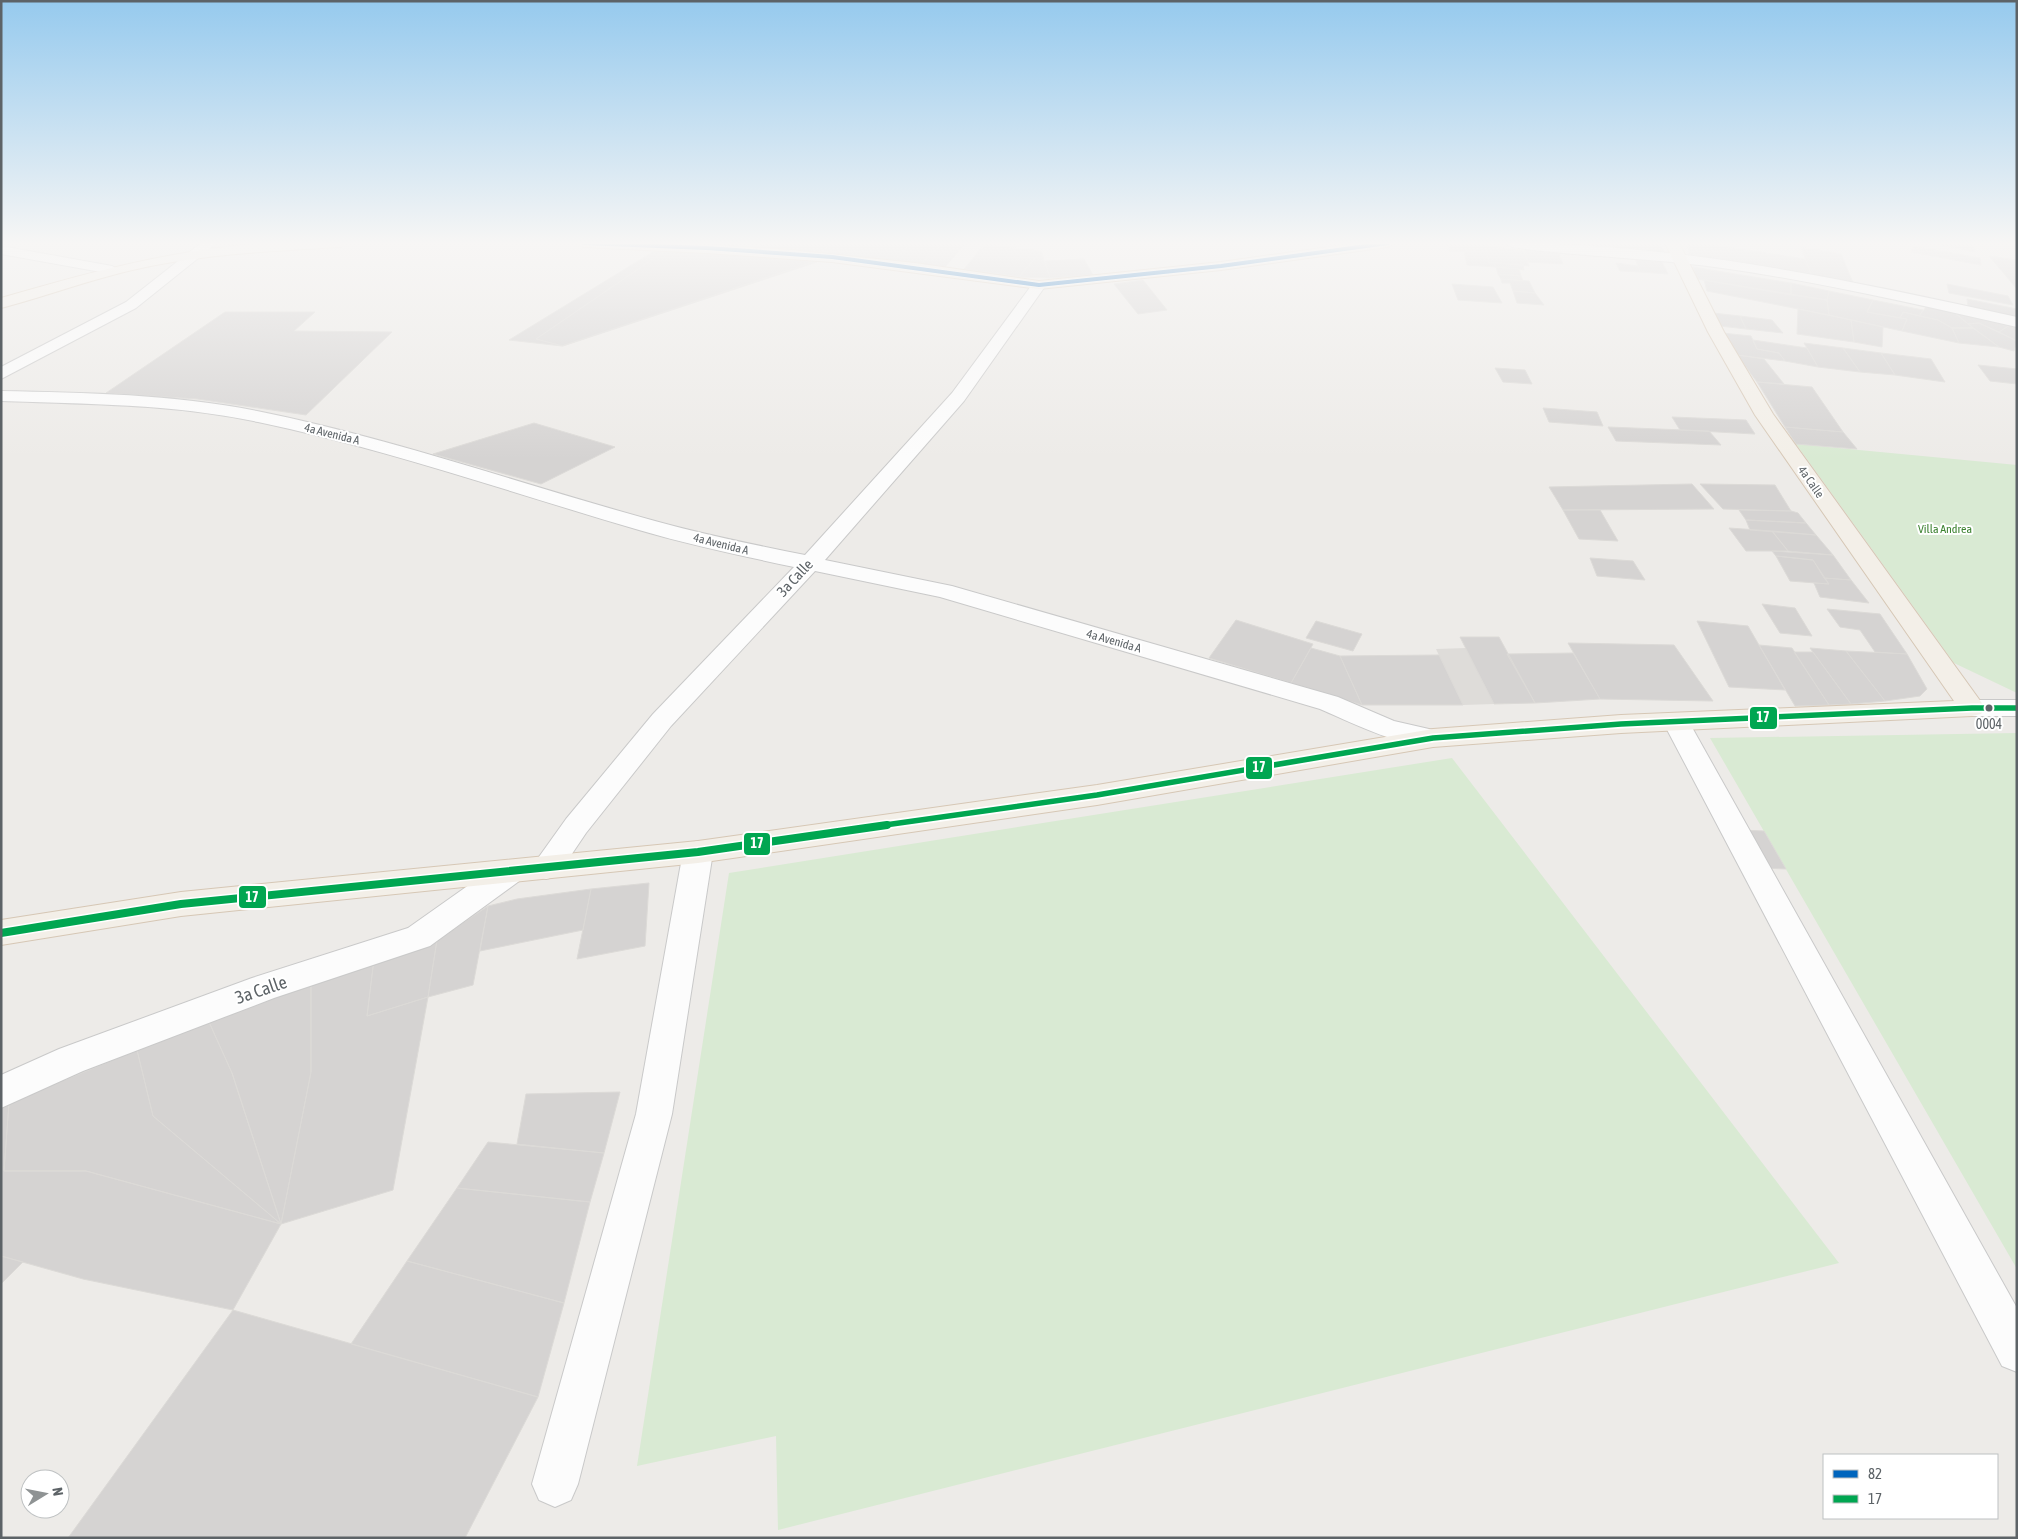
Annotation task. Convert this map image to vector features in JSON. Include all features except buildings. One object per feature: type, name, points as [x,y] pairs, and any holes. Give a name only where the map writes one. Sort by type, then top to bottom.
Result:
[{"type":"main road","name":"4a Calle","points":[[1707,315],[1764,415],[1972,708]]},
{"type":"main road","points":[[1,933],[181,904],[698,852],[1097,795],[1433,738],[1676,722],[1972,708]]},
{"type":"street","points":[[1,374],[112,315]]},
{"type":"street","name":"3a Calle","points":[[546,868],[576,826],[662,720],[809,564],[958,397],[1017,315]]},
{"type":"street","points":[[1983,315],[2017,322]]},
{"type":"street","name":"4a Avenida A","points":[[1,396],[127,400],[195,406],[256,416],[348,438],[649,526],[809,564],[944,591],[1329,703],[1387,728],[1433,738]]},
{"type":"street","points":[[1972,708],[2017,708]]},
{"type":"street","points":[[1676,722],[2017,1351]]},
{"type":"street","points":[[555,1484],[654,1114],[698,852]]},
{"type":"street","name":"3a Calle","points":[[1,1092],[80,1056],[264,988],[419,937],[511,871]]},
{"type":"shaded area","points":[[1466,648],[1494,704],[1463,705],[1436,649]]},
{"type":"green space","name":"Villa Andrea","points":[[1796,444],[2017,465],[2017,693],[1954,663]]},
{"type":"green space","points":[[2017,733],[2017,1269],[1710,738]]},
{"type":"green space","points":[[1452,758],[1839,1263],[778,1530],[776,1436],[637,1466],[729,873]]},
{"type":"transit line","name":"17","points":[[1,933],[181,904],[698,852],[1097,795],[1433,738],[1621,724],[1972,708],[2017,708]]},
{"type":"place","name":"0004","points":[[1989,708]]}]
